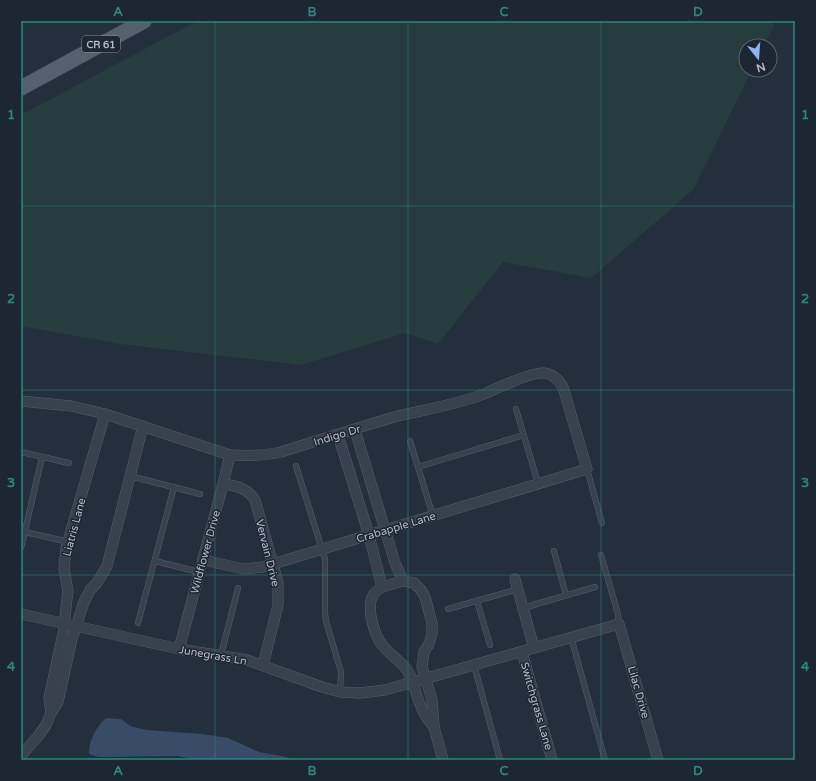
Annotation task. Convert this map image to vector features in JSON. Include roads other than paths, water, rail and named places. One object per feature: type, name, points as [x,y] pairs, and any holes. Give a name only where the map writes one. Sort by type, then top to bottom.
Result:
[{"type":"main road","name":"CR 61","points":[[21,88],[143,21]]},
{"type":"street","name":"Indigo Dr","points":[[21,401],[71,406],[105,414],[230,455],[266,455],[397,417],[464,400],[511,382],[543,372],[559,380],[563,387],[588,469]]},
{"type":"street","name":"Liatris Lane","points":[[51,713],[49,698],[63,634],[68,591],[64,569],[64,559],[105,414]]},
{"type":"street","name":"Liatris Lane","points":[[21,756],[46,725],[58,702],[76,627],[90,590],[107,566],[143,426]]},
{"type":"street","points":[[355,430],[384,530],[395,563],[403,581]]},
{"type":"street","points":[[338,435],[369,535],[382,587]]},
{"type":"street","name":"Wildflower Drive","points":[[179,649],[230,455]]},
{"type":"street","name":"Crabapple Lane","points":[[203,560],[228,567],[244,569],[273,564],[588,469]]},
{"type":"street","name":"Vervain Drive","points":[[223,484],[240,487],[250,493],[254,500],[278,583],[278,605],[263,665]]},
{"type":"street","points":[[434,727],[426,717],[408,671],[398,658],[383,646],[377,638],[370,611],[370,602],[374,593],[382,587],[403,581],[414,584],[421,590],[425,597],[432,623],[432,634],[429,644],[424,652],[422,667],[432,700],[434,727],[443,760]]},
{"type":"street","points":[[516,584],[534,648]]},
{"type":"street","name":"Junegrass Ln","points":[[21,614],[179,649],[247,660],[322,688],[340,692],[360,693],[374,692],[412,682],[619,624]]},
{"type":"street","name":"Lilac Drive","points":[[619,624],[658,760]]},
{"type":"street","name":"Switchgrass Lane","points":[[522,652],[552,760]]},
{"type":"lane","points":[[516,409],[538,483]]},
{"type":"lane","points":[[418,467],[524,435]]},
{"type":"lane","points":[[410,441],[433,516]]},
{"type":"lane","points":[[21,452],[69,464]]},
{"type":"lane","points":[[21,548],[42,457]]},
{"type":"lane","points":[[296,466],[326,566],[326,622],[341,672],[340,692]]},
{"type":"lane","points":[[588,469],[602,523]]},
{"type":"lane","points":[[130,476],[200,494]]},
{"type":"lane","points":[[138,623],[174,487]]},
{"type":"lane","points":[[25,532],[69,542]]},
{"type":"lane","points":[[554,550],[566,595]]},
{"type":"lane","points":[[601,555],[618,614],[619,624]]},
{"type":"lane","points":[[155,561],[199,572]]},
{"type":"lane","points":[[448,609],[477,601],[516,584]]},
{"type":"lane","points":[[523,608],[595,587]]},
{"type":"lane","points":[[221,656],[238,588]]},
{"type":"lane","points":[[477,601],[490,645]]},
{"type":"lane","points":[[571,638],[605,760]]},
{"type":"lane","points":[[474,665],[500,760]]},
{"type":"water","points":[[106,718],[121,719],[130,726],[147,730],[202,734],[228,738],[259,752],[294,760],[197,760],[177,756],[99,757],[89,754],[90,744],[94,734],[99,725]]}]
